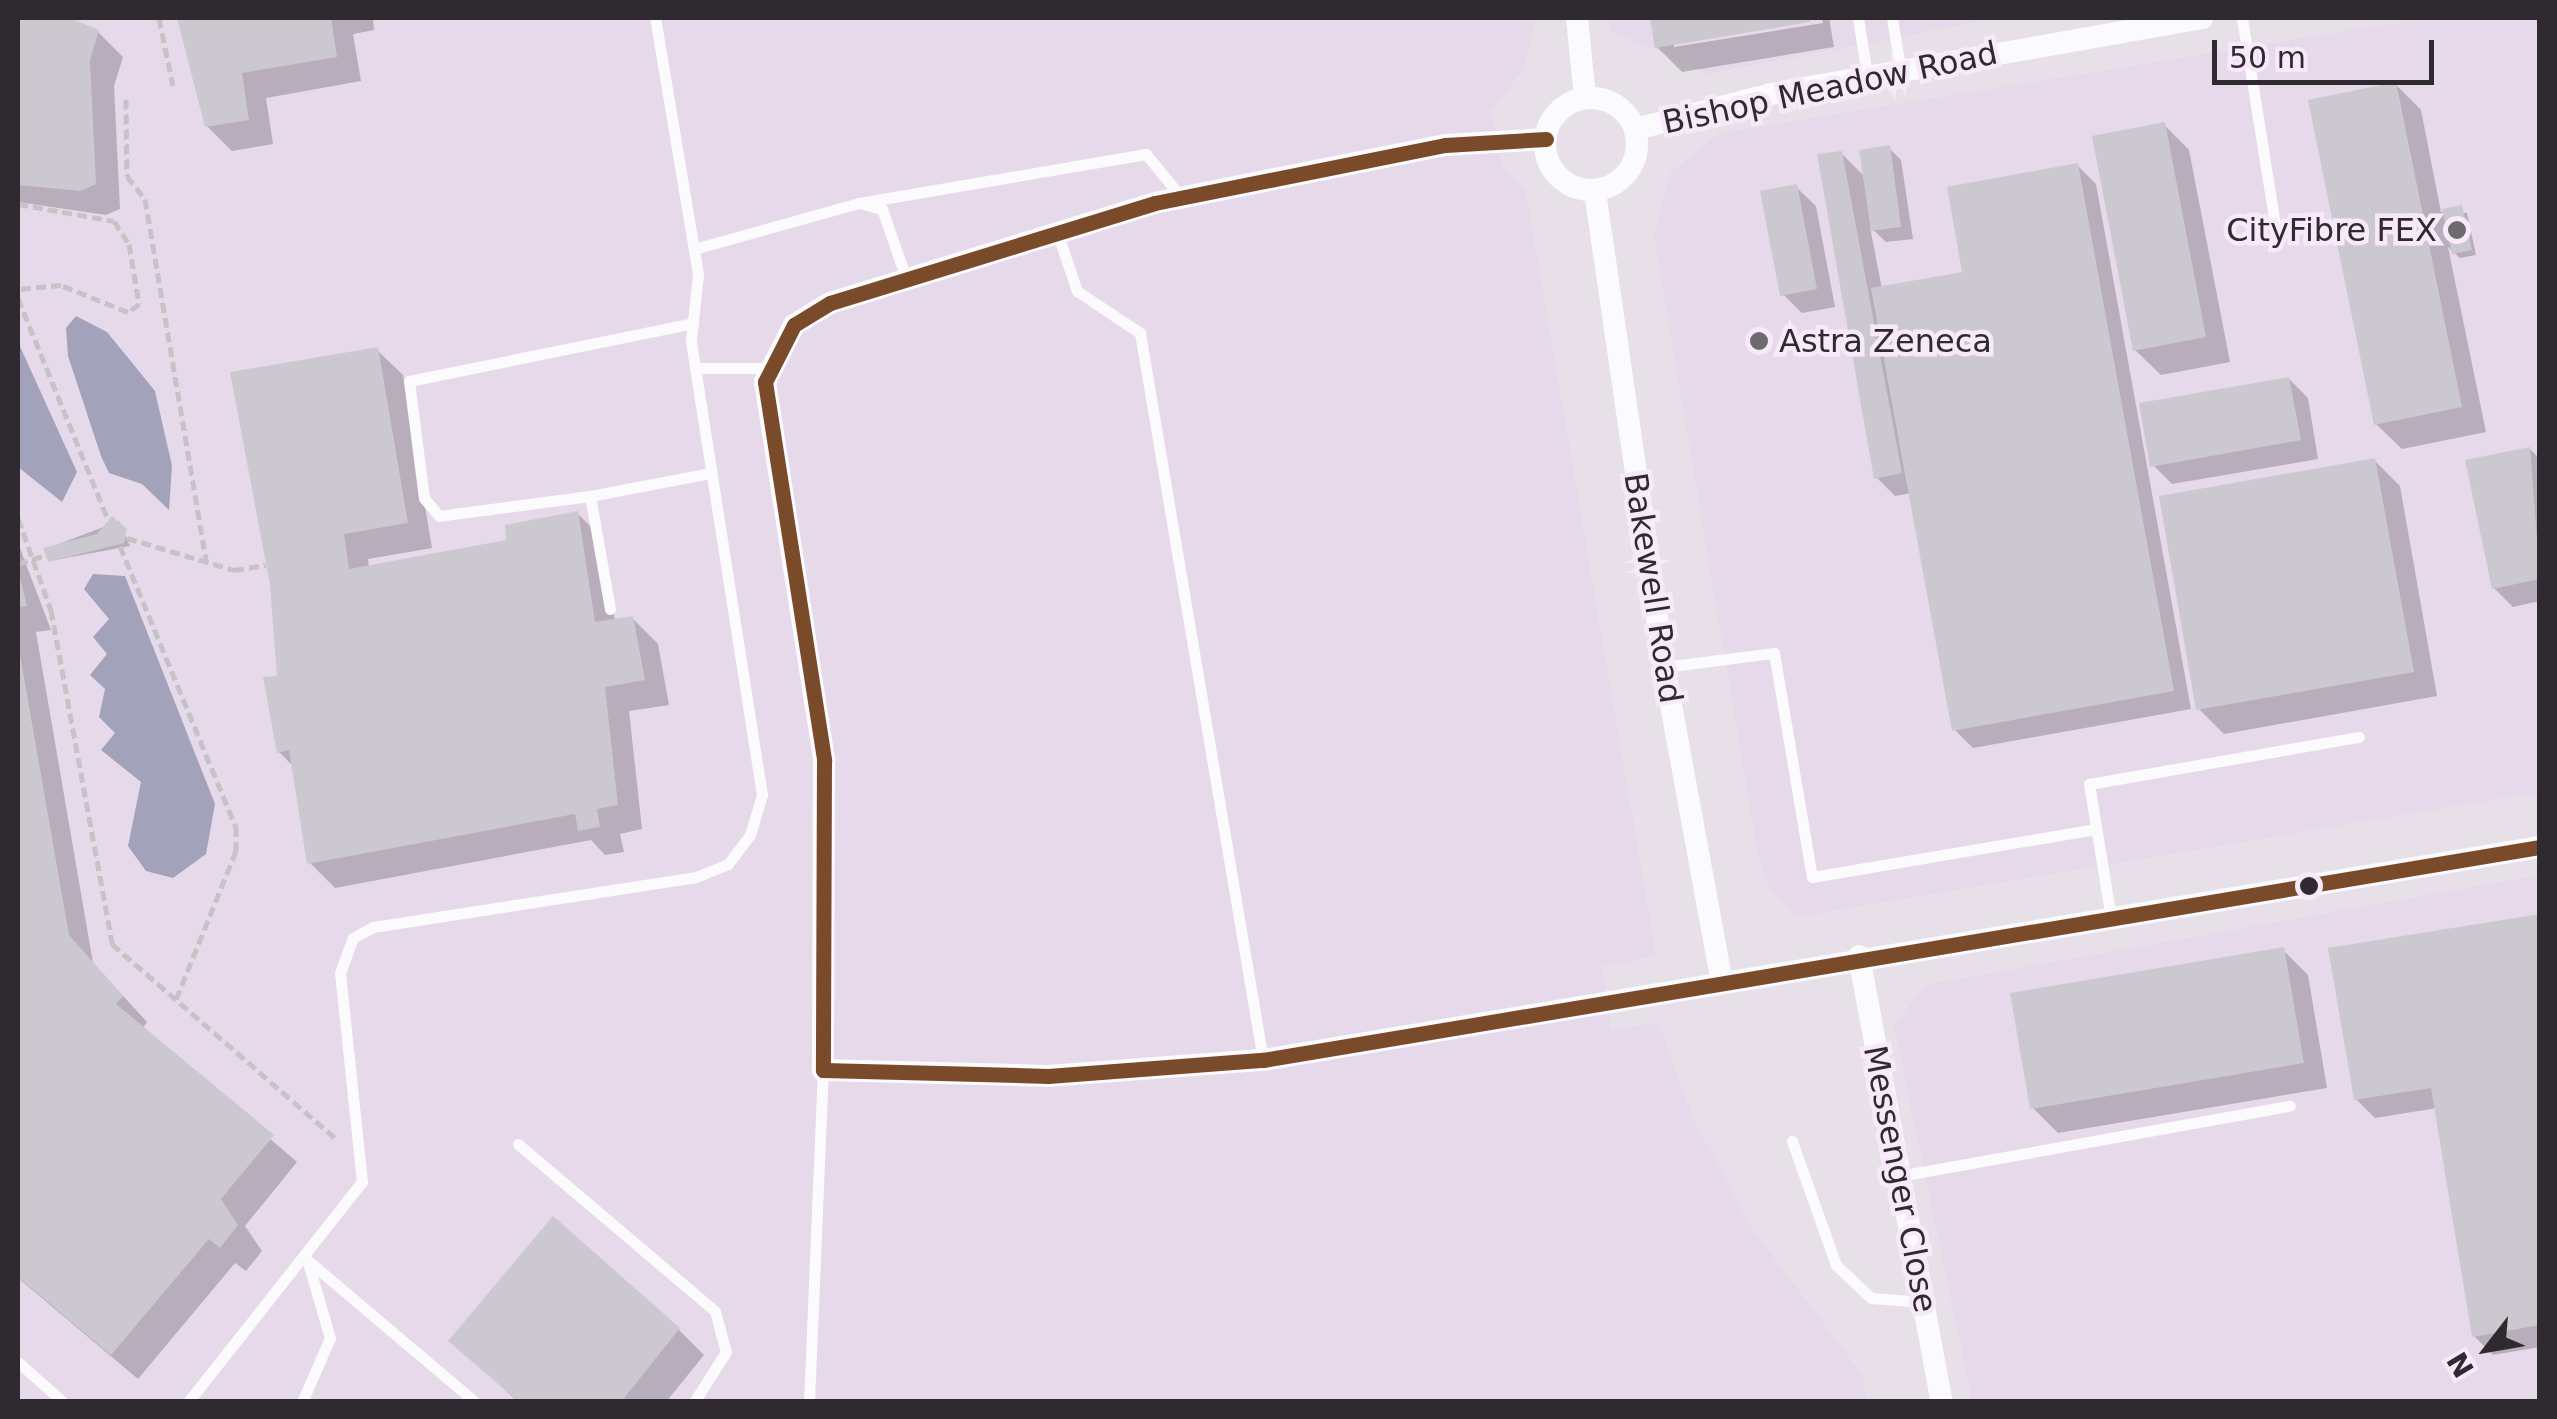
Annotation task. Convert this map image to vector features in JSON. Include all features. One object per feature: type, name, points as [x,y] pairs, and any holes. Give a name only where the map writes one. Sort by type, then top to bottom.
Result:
[{"type":"street","points":[[1577,18],[1584,98]]},
{"type":"street","name":"Bishop Meadow Road","points":[[1636,129],[1900,68],[2202,18]]},
{"type":"street","points":[[1584,98],[1619,106],[1636,129],[1634,158],[1616,184],[1595,192],[1577,191],[1553,172],[1546,139],[1565,108],[1584,98]]},
{"type":"street","points":[[1546,139],[1446,145],[1182,198],[1057,230],[906,278],[794,325],[770,368],[771,448],[801,588],[829,820],[823,1070],[1048,1076],[1264,1060],[1722,983],[1859,956],[2540,847]]},
{"type":"street","name":"Bakewell Road","points":[[1595,192],[1664,667],[1722,983]]},
{"type":"street","name":"Messenger Close","points":[[1859,956],[1942,1402]]},
{"type":"lane","points":[[188,1402],[306,1259],[366,1164],[340,972],[354,938],[373,927],[696,877],[728,864],[750,835],[762,795],[695,368],[694,249],[655,18]]},
{"type":"lane","points":[[1858,18],[1867,75]]},
{"type":"lane","points":[[1892,18],[1900,68]]},
{"type":"lane","points":[[2242,18],[2276,230]]},
{"type":"lane","points":[[694,249],[859,203],[1146,154],[1182,198]]},
{"type":"lane","points":[[859,203],[882,209],[906,278]]},
{"type":"lane","points":[[1057,230],[1077,291],[1140,333],[1264,1060]]},
{"type":"lane","points":[[693,323],[409,381],[424,498],[439,516],[590,496],[711,474]]},
{"type":"lane","points":[[695,368],[770,368]]},
{"type":"lane","points":[[590,496],[610,608]]},
{"type":"lane","points":[[1664,667],[1774,652],[1812,877],[2096,830]]},
{"type":"lane","points":[[2111,918],[2089,784],[2358,737]]},
{"type":"lane","points":[[810,1402],[823,1070]]},
{"type":"lane","points":[[1899,1176],[2290,1106]]},
{"type":"lane","points":[[1792,1141],[1836,1265],[1871,1298],[1923,1302]]},
{"type":"lane","points":[[518,1144],[715,1311],[726,1352],[694,1402]]},
{"type":"lane","points":[[302,1402],[330,1338],[306,1259]]},
{"type":"lane","points":[[306,1259],[475,1402]]},
{"type":"lane","points":[[18,1362],[63,1402]]},
{"type":"path","points":[[159,18],[173,86]]},
{"type":"path","points":[[126,99],[127,176],[145,199],[206,562]]},
{"type":"path","points":[[18,204],[114,221],[129,244],[139,304],[128,312],[61,285],[18,289]]},
{"type":"path","points":[[18,298],[107,517]]},
{"type":"path","points":[[18,518],[52,610],[103,924],[120,957],[366,1164]]},
{"type":"path","points":[[128,538],[206,562],[266,565]]},
{"type":"path","points":[[120,546],[236,828],[236,850],[175,1003]]},
{"type":"path","points":[[18,564],[45,555]]},
{"type":"shaded area","points":[[18,18],[1535,18],[1525,68],[1491,111],[1502,166],[1526,191],[1656,956],[1602,966],[1611,1031],[1658,1022],[1693,1118],[1752,1229],[1862,1374],[1867,1401],[18,1401]]},
{"type":"shaded area","points":[[1608,18],[1996,18],[1708,74],[1610,30]]},
{"type":"shaded area","points":[[2426,18],[2539,18],[2539,792],[1796,917],[1768,886],[1757,852],[1654,235],[1670,173],[1720,133]]},
{"type":"shaded area","points":[[2539,875],[2539,1401],[1972,1401],[1894,1026],[1926,985]]},
{"type":"water","points":[[76,316],[107,332],[155,391],[172,466],[169,510],[142,484],[109,473],[68,356],[66,328]]},
{"type":"water","points":[[18,342],[77,472],[62,502],[18,467]]},
{"type":"water","points":[[93,574],[125,576],[215,804],[206,854],[173,878],[146,871],[128,846],[141,782],[101,750],[115,733],[99,717],[105,689],[90,675],[107,654],[93,637],[109,619],[84,589]]},
{"type":"building","points":[[18,18],[70,18],[99,30],[90,60],[96,184],[80,191],[18,185]]},
{"type":"building","points":[[177,18],[331,18],[337,57],[242,73],[249,120],[205,127]]},
{"type":"building","points":[[1650,18],[1810,18],[1810,22],[1655,48]]},
{"type":"building","points":[[2396,82],[2462,407],[2374,425],[2308,100]]},
{"type":"building","points":[[2165,122],[2206,337],[2133,351],[2092,136]]},
{"type":"building","points":[[1890,145],[1901,227],[1871,231],[1859,150]]},
{"type":"building","points":[[1842,151],[1902,473],[1874,479],[1817,154]]},
{"type":"building","points":[[2078,163],[2174,691],[1952,731],[1871,288],[1962,272],[1947,187]]},
{"type":"building","points":[[1797,184],[1817,289],[1780,296],[1760,191]]},
{"type":"building","name":"CityFibre FEX","points":[[2462,205],[2472,250],[2452,254],[2442,209]]},
{"type":"building","points":[[378,347],[408,523],[344,534],[349,569],[506,540],[505,525],[578,511],[595,622],[633,616],[645,680],[605,687],[618,805],[597,809],[600,827],[578,831],[575,814],[307,864],[289,750],[277,753],[263,677],[277,676],[270,585],[230,372]]},
{"type":"building","points":[[2289,377],[2301,440],[2150,467],[2139,403]]},
{"type":"building","points":[[2530,447],[2540,579],[2492,589],[2465,460]]},
{"type":"building","points":[[2375,458],[2414,672],[2196,710],[2159,496]]},
{"type":"building","points":[[112,516],[127,529],[124,543],[48,562],[43,548],[97,534]]},
{"type":"building","points":[[18,569],[27,606],[18,607]]},
{"type":"building","points":[[19,649],[69,935],[123,996],[116,1004],[274,1135],[221,1199],[238,1225],[220,1248],[209,1239],[111,1355],[18,1277]]},
{"type":"building","points":[[2540,914],[2540,1325],[2472,1337],[2431,1088],[2354,1100],[2328,948]]},
{"type":"building","points":[[2284,947],[2304,1063],[2030,1109],[2010,993]]},
{"type":"building","points":[[553,1216],[680,1328],[621,1402],[519,1402],[448,1341]]},
{"type":"transit line","points":[[1546,139],[1445,145],[1155,203],[830,303],[794,325],[765,382],[824,760],[823,1070],[1048,1076],[1263,1060],[2540,847]]},
{"type":"place","name":"CityFibre FEX","points":[[2457,230]]},
{"type":"place","name":"Astra Zeneca","points":[[1759,341]]}]
